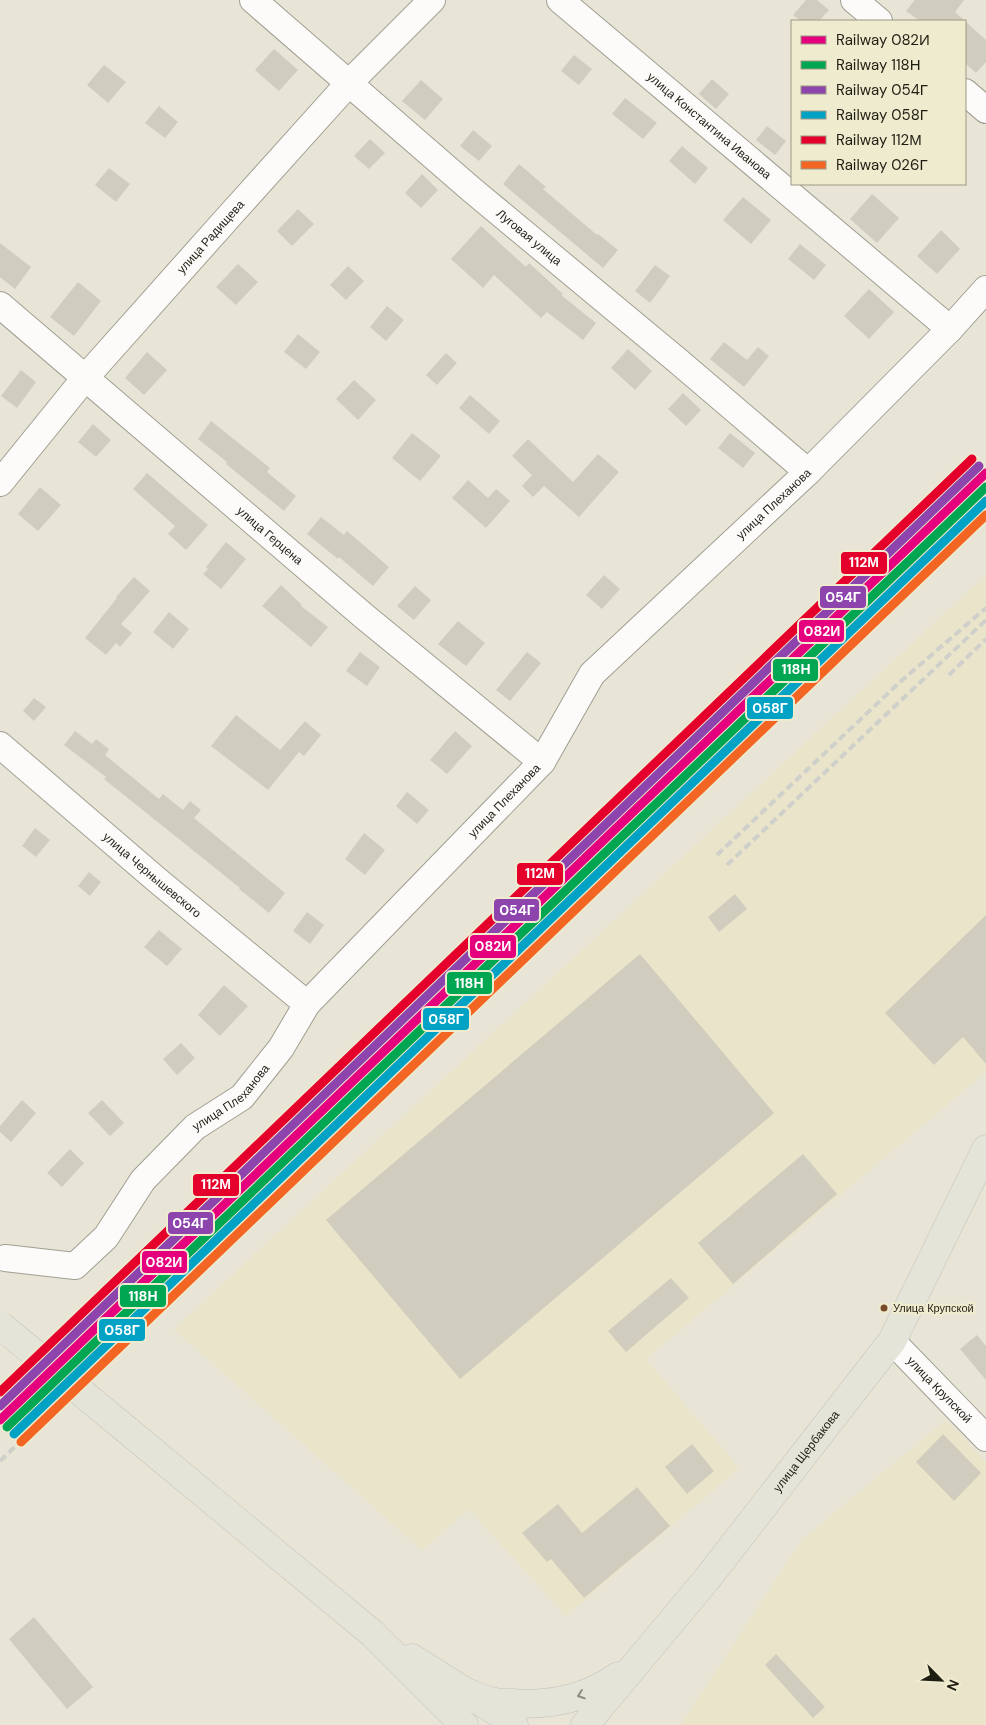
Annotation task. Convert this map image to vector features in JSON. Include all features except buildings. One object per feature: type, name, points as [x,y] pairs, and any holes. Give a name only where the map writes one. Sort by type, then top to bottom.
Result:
[{"type":"main road","name":"улица Щербакова","points":[[585,1725],[706,1579],[892,1341],[986,1148]]},
{"type":"main road","points":[[0,1325],[373,1634],[459,1723]]},
{"type":"main road","points":[[373,1634],[466,1692],[514,1725]]},
{"type":"main road","points":[[466,1692],[492,1702],[524,1704],[558,1702],[583,1696],[606,1684],[638,1663]]},
{"type":"street","name":"Луговая улица","points":[[253,0],[472,190],[808,472]]},
{"type":"street","name":"улица Радищева","points":[[0,483],[85,378],[349,83],[432,0]]},
{"type":"street","name":"улица Константина Иванова","points":[[560,0],[950,329]]},
{"type":"street","points":[[854,0],[878,20]]},
{"type":"street","points":[[966,93],[986,110]]},
{"type":"street","name":"улица Плеханова","points":[[2,1259],[76,1266],[106,1237],[143,1180],[195,1127],[242,1097],[281,1048],[306,1004],[542,762],[592,674],[808,472],[950,329],[986,289]]},
{"type":"street","name":"улица Герцена","points":[[0,305],[365,618],[542,762]]},
{"type":"street","name":"улица Чернышевского","points":[[0,745],[157,880],[306,1004]]},
{"type":"street","name":"улица Крупской","points":[[892,1341],[986,1438]]},
{"type":"shaded area","points":[[986,575],[986,1072],[646,1359],[739,1468],[566,1616],[469,1509],[422,1550],[174,1329]]},
{"type":"shaded area","points":[[946,1420],[986,1462],[986,1725],[680,1725],[803,1539]]},
{"type":"railway","points":[[717,855],[900,682],[986,608]]},
{"type":"railway","points":[[727,865],[986,620]]},
{"type":"railway","points":[[949,675],[986,639]]},
{"type":"railway","points":[[0,1461],[803,693]]},
{"type":"rail line","name":"112М","points":[[0,1392],[972,459]]},
{"type":"rail line","name":"054Г","points":[[0,1406],[979,466]]},
{"type":"rail line","name":"082И","points":[[0,1420],[986,473]]},
{"type":"rail line","name":"118Н","points":[[7,1427],[986,487]]},
{"type":"rail line","name":"058Г","points":[[14,1434],[986,501]]},
{"type":"rail line","name":"026Г","points":[[21,1442],[986,515]]},
{"type":"place","name":"Улица Крупской","points":[[884,1308]]}]
